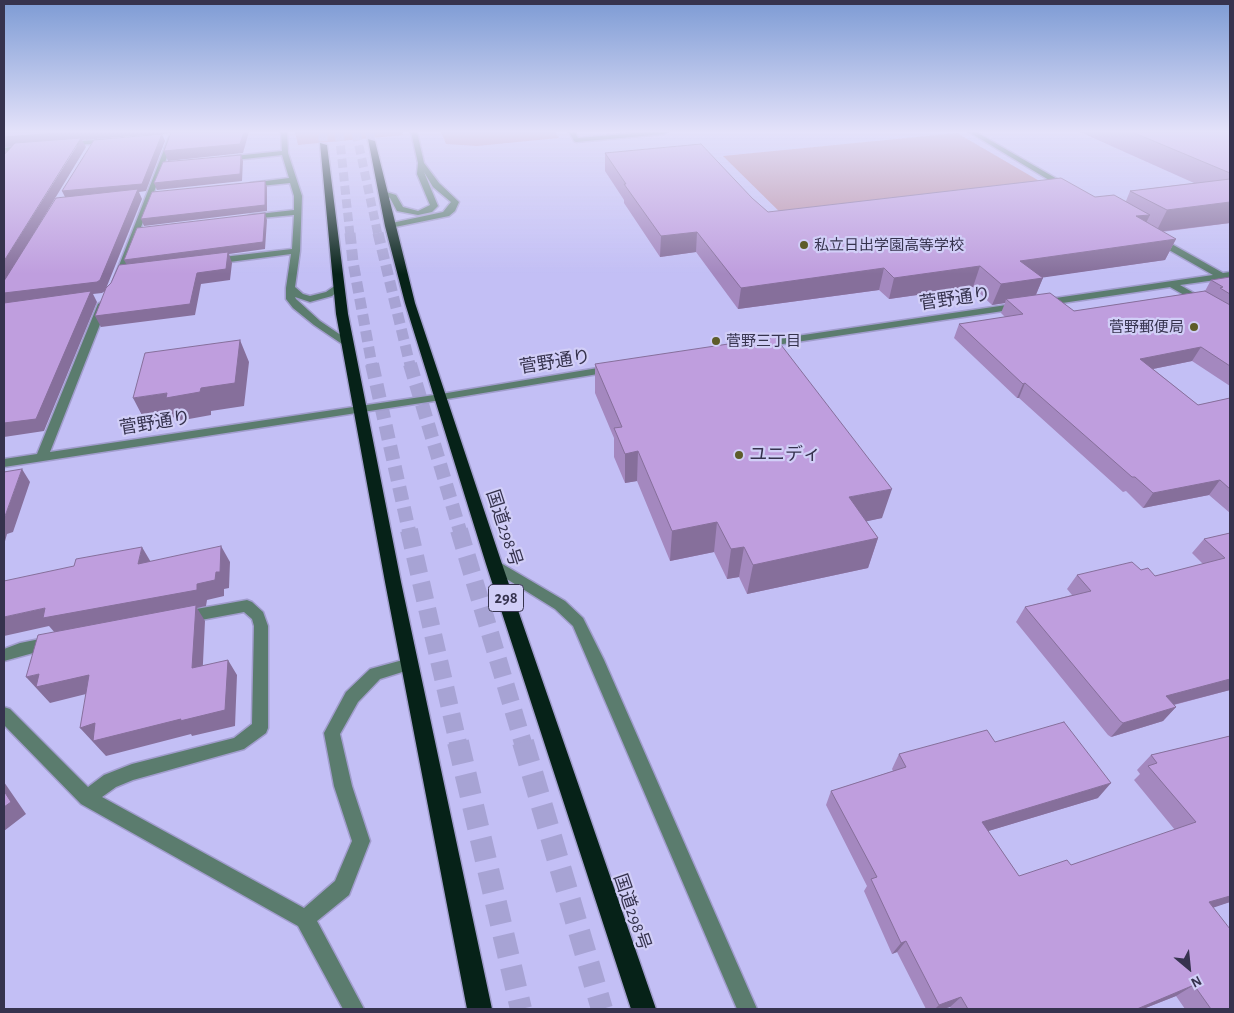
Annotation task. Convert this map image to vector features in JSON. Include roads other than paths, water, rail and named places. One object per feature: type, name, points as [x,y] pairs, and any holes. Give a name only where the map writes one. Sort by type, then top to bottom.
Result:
[{"type":"highway","points":[[327,179],[339,288],[348,344],[480,1009]]},
{"type":"highway","name":"国道298号","points":[[380,179],[410,303],[494,564],[644,1009]]},
{"type":"street","points":[[111,293],[125,272],[141,230],[149,195],[158,179]]},
{"type":"street","points":[[383,193],[393,197],[400,209],[418,213],[429,210],[434,206],[422,179]]},
{"type":"street","points":[[390,226],[428,220],[446,214],[452,209],[455,202],[432,179]]},
{"type":"street","points":[[1053,179],[1075,192]]},
{"type":"street","points":[[246,185],[294,180],[298,196],[298,212],[296,251],[290,288],[291,298],[296,306],[348,344]]},
{"type":"street","points":[[240,218],[298,212]]},
{"type":"street","points":[[1152,236],[1226,276]]},
{"type":"street","points":[[208,262],[296,251]]},
{"type":"street","name":"菅野通り","points":[[751,346],[1226,276]]},
{"type":"street","points":[[1172,284],[1230,318]]},
{"type":"street","points":[[290,288],[300,296],[310,299],[329,294],[339,288]]},
{"type":"street","points":[[42,457],[106,298],[96,299]]},
{"type":"street","name":"菅野通り","points":[[4,462],[441,397],[625,366]]},
{"type":"street","points":[[494,564],[560,605],[578,622],[747,1009]]},
{"type":"street","points":[[87,798],[110,780],[132,772],[238,744],[260,728],[261,626],[258,616],[247,606],[171,620]]},
{"type":"street","points":[[4,655],[20,649],[67,640]]},
{"type":"street","points":[[305,919],[342,888],[361,840],[343,786],[332,733],[352,697],[375,674],[410,664]]},
{"type":"street","points":[[4,714],[87,798],[305,919],[354,1009]]},
{"type":"tunnel","points":[[344,179],[350,235]]},
{"type":"tunnel","points":[[366,179],[378,235]]},
{"type":"tunnel","points":[[350,233],[353,262],[372,365]]},
{"type":"tunnel","points":[[378,233],[410,365]]},
{"type":"tunnel","points":[[372,364],[409,531]]},
{"type":"tunnel","points":[[410,364],[460,531]]},
{"type":"tunnel","points":[[409,530],[458,743]]},
{"type":"tunnel","points":[[459,530],[523,743]]},
{"type":"tunnel","points":[[458,742],[521,1009]]},
{"type":"tunnel","points":[[523,742],[602,1009]]},
{"type":"place","name":"私立日出学園高等学校","points":[[804,245]]},
{"type":"place","name":"菅野郵便局","points":[[1194,327]]},
{"type":"place","name":"菅野三丁目","points":[[716,341]]},
{"type":"place","name":"ユニディ","points":[[739,455]]}]
